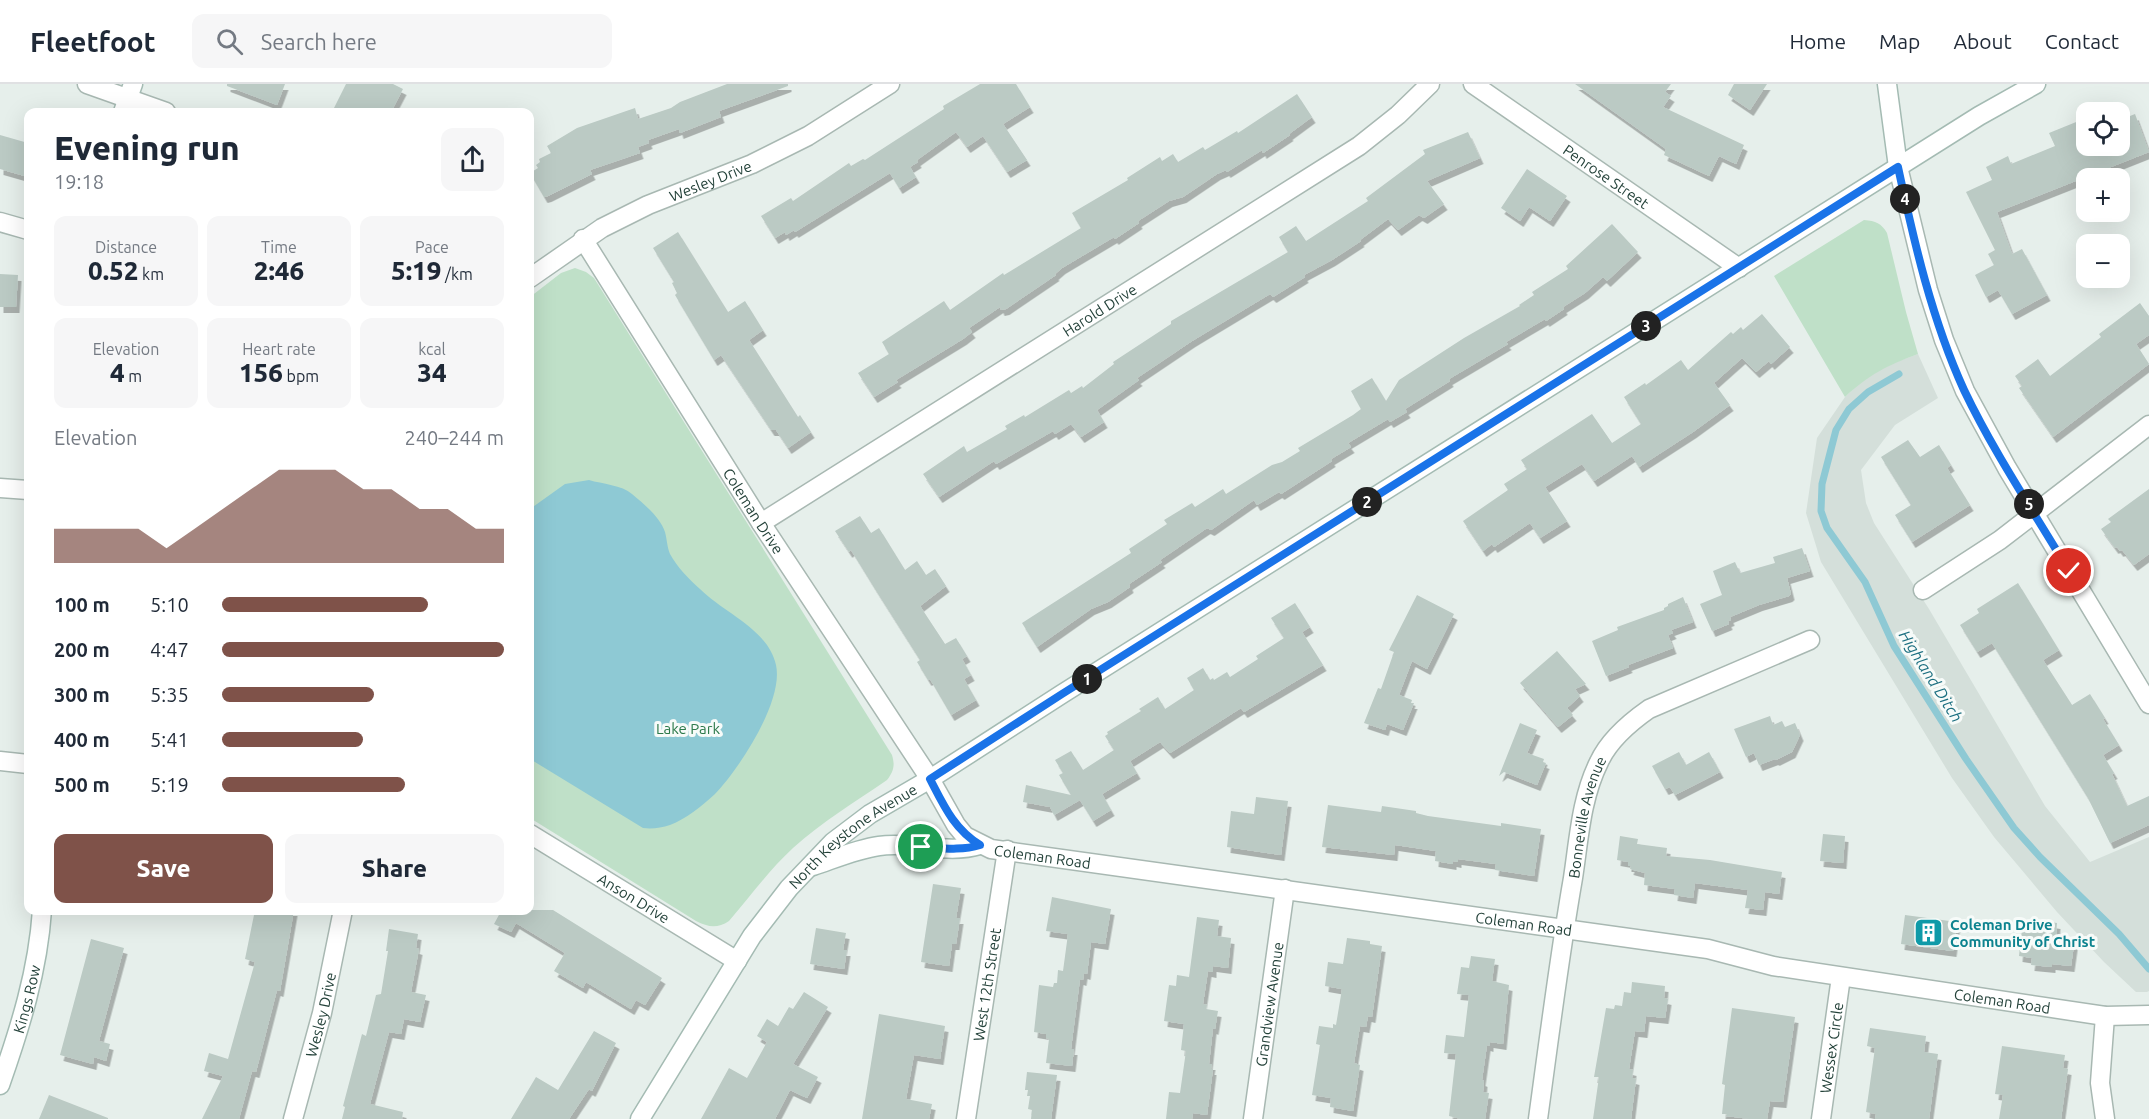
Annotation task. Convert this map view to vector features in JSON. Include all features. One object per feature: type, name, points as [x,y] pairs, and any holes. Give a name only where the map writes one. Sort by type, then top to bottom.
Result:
[{"type":"street","points":[[87,84],[154,108]]},
{"type":"street","name":"Wesley Drive","points":[[534,275],[583,239],[648,205],[752,164],[808,136],[890,84]]},
{"type":"street","name":"Harold Drive","points":[[761,523],[1359,146],[1398,115],[1430,84]]},
{"type":"street","name":"Penrose Street","points":[[1473,84],[1739,268]]},
{"type":"street","points":[[1887,84],[1898,167],[1914,236],[1944,340],[1965,390],[2034,512],[2149,704]]},
{"type":"street","name":"North Keystone Avenue","points":[[640,1119],[736,961],[768,914],[789,888],[833,842],[870,814],[930,779],[1979,116],[2036,84]]},
{"type":"street","points":[[0,222],[24,229]]},
{"type":"street","name":"Coleman Drive","points":[[583,239],[761,523],[930,779]]},
{"type":"street","points":[[1923,590],[1991,546],[2149,425]]},
{"type":"street","points":[[0,488],[24,490]]},
{"type":"street","name":"Bonneville Avenue","points":[[1538,1119],[1564,928],[1590,782],[1599,760],[1618,735],[1649,709],[1810,640]]},
{"type":"street","points":[[0,761],[24,764]]},
{"type":"street","name":"Coleman Road","points":[[930,779],[956,825],[965,836],[980,845],[1708,949],[1773,966],[2105,1016],[2149,1015]]},
{"type":"street","name":"Anson Drive","points":[[534,836],[736,961]]},
{"type":"street","points":[[811,866],[880,846],[952,849],[980,845]]},
{"type":"street","name":"West 12th Street","points":[[966,1119],[1007,850]]},
{"type":"street","name":"Grandview Avenue","points":[[1253,1119],[1285,889]]},
{"type":"street","name":"Kings Row","points":[[0,1085],[27,1002],[36,959],[41,915]]},
{"type":"street","name":"Wesley Drive","points":[[293,1119],[322,1013],[342,915]]},
{"type":"street","name":"Wessex Circle","points":[[1821,1119],[1841,977]]},
{"type":"street","points":[[2105,1016],[2100,1083],[2105,1119]]},
{"type":"shaded area","points":[[1918,354],[1938,398],[1895,425],[1861,470],[1866,503],[1874,523],[1929,609],[2045,806],[2090,862],[2149,837],[2149,991],[2147,992],[2136,992],[2104,962],[2057,912],[1994,837],[1952,778],[1821,562],[1806,513],[1817,438],[1845,397],[1864,379],[1885,366]]},
{"type":"green space","points":[[1864,220],[1878,223],[1887,233],[1918,354],[1879,371],[1845,397],[1774,276]]},
{"type":"green space","name":"Lake Park","points":[[575,268],[594,278],[892,755],[894,765],[887,780],[839,812],[793,848],[725,924],[709,926],[696,921],[534,820],[534,294],[561,273]]},
{"type":"water","points":[[589,480],[628,491],[642,502],[663,526],[670,554],[680,568],[710,598],[755,631],[771,652],[776,665],[777,680],[767,715],[747,752],[715,794],[699,808],[670,825],[643,828],[534,761],[534,506],[565,484]]},
{"type":"building","points":[[227,84],[285,84],[277,105],[227,86]]},
{"type":"building","points":[[346,84],[393,84],[403,89],[393,108],[334,108]]},
{"type":"building","points":[[727,84],[788,84],[788,86],[719,111],[721,117],[680,133],[679,129],[648,140],[649,143],[638,147],[640,153],[590,170],[592,174],[544,197],[534,180],[534,170],[538,168],[536,165],[540,162],[539,159],[551,153],[547,146],[577,128],[635,108],[638,119],[671,108],[680,102]]},
{"type":"building","points":[[980,84],[1016,84],[1030,107],[1003,124],[1027,160],[1007,172],[983,136],[967,147],[956,132],[917,160],[918,162],[910,167],[916,177],[899,188],[890,173],[795,232],[794,230],[786,235],[785,232],[775,238],[761,216],[791,198],[793,201],[849,163],[851,166],[865,160],[944,109],[943,106]]},
{"type":"building","points":[[1575,84],[1671,84],[1665,92],[1671,96],[1663,107],[1744,145],[1736,164],[1719,156],[1709,176],[1664,155],[1666,149]]},
{"type":"building","points":[[1734,84],[1767,84],[1750,110],[1728,95]]},
{"type":"building","points":[[1297,94],[1312,117],[1290,135],[1263,153],[1262,150],[1227,172],[1226,170],[1217,174],[1183,197],[1169,201],[1115,239],[1114,237],[1062,268],[1056,275],[1006,309],[1001,310],[1000,307],[969,328],[972,332],[963,339],[896,380],[898,382],[874,397],[858,373],[889,354],[882,342],[944,301],[950,310],[1003,273],[1004,275],[1081,228],[1072,213],[1128,180],[1127,178],[1160,157],[1162,161],[1173,154],[1178,162],[1203,147],[1205,150],[1237,131],[1238,133]]},
{"type":"building","points":[[2135,114],[2149,152],[2108,168],[2076,168],[2076,181],[1997,212],[2012,254],[2022,249],[2047,295],[2012,314],[1998,290],[1986,297],[1975,275],[1994,265],[1988,254],[1995,250],[1966,192],[1992,180],[1986,167],[2008,156],[2011,164],[2055,146],[2049,133],[2076,122],[2076,156],[2130,156],[2130,116]]},
{"type":"building","points":[[1468,132],[1480,158],[1427,181],[1444,204],[1424,218],[1419,215],[1398,230],[1388,219],[1361,241],[1304,275],[1305,277],[1273,297],[1270,294],[1192,341],[1137,378],[1139,380],[1097,410],[1104,422],[1081,437],[1071,424],[1055,434],[1053,431],[996,464],[994,461],[939,497],[923,474],[964,446],[967,452],[1007,429],[1005,426],[1024,415],[1025,417],[1069,390],[1071,393],[1082,386],[1083,388],[1114,364],[1113,362],[1171,324],[1171,321],[1288,252],[1279,237],[1296,226],[1306,241],[1368,201],[1366,198],[1425,154],[1423,150]]},
{"type":"building","points":[[0,135],[24,142],[24,176],[0,169]]},
{"type":"building","points":[[1527,169],[1567,196],[1550,221],[1529,207],[1520,221],[1501,208]]},
{"type":"building","points":[[1612,224],[1638,252],[1607,281],[1603,277],[1585,293],[1563,307],[1564,309],[1506,342],[1508,344],[1449,379],[1450,381],[1405,409],[1407,412],[1390,422],[1388,419],[1348,443],[1351,447],[1281,494],[1279,492],[1257,505],[1254,500],[1211,530],[1207,528],[1160,560],[1162,562],[1129,584],[1130,587],[1108,602],[1091,609],[1037,647],[1022,623],[1131,553],[1129,549],[1167,524],[1164,520],[1192,503],[1195,507],[1223,489],[1226,494],[1272,465],[1300,451],[1298,448],[1353,415],[1361,409],[1351,391],[1372,378],[1386,401],[1399,380],[1464,338],[1520,306],[1534,295],[1532,292],[1568,269],[1566,266]]},
{"type":"building","points":[[678,232],[728,312],[745,301],[763,330],[749,340],[798,417],[800,415],[811,432],[788,448],[776,430],[771,430],[721,355],[714,360],[675,295],[677,293],[672,283],[674,282],[653,248]]},
{"type":"building","points":[[0,274],[18,275],[16,307],[0,307]]},
{"type":"building","points":[[2140,303],[2149,316],[2149,335],[2136,344],[2149,364],[2053,437],[2019,388],[2022,386],[2015,376],[2038,359],[2050,376],[2101,337],[2099,334]]},
{"type":"building","points":[[1762,314],[1790,347],[1771,364],[1769,361],[1756,372],[1742,358],[1714,383],[1730,405],[1639,467],[1632,456],[1594,481],[1582,464],[1545,487],[1567,521],[1540,538],[1530,523],[1494,547],[1492,544],[1483,551],[1463,521],[1508,490],[1504,484],[1527,469],[1521,460],[1592,414],[1612,443],[1641,424],[1624,397],[1645,383],[1646,385],[1681,360],[1688,370],[1731,332],[1733,334],[1741,327],[1743,330]]},
{"type":"building","points":[[1908,440],[1920,457],[1939,445],[1951,465],[1947,468],[1970,505],[1912,542],[1895,515],[1911,505],[1881,457]]},
{"type":"building","points":[[2149,489],[2149,554],[2134,565],[2122,550],[2115,548],[2101,529],[2111,522],[2108,519]]},
{"type":"building","points":[[860,516],[871,533],[879,528],[905,570],[917,561],[926,575],[935,569],[946,586],[920,606],[945,644],[956,638],[967,656],[962,659],[971,675],[964,679],[976,700],[951,715],[917,662],[920,660],[851,550],[849,552],[835,531]]},
{"type":"building","points":[[1802,548],[1810,571],[1787,578],[1791,594],[1789,596],[1730,617],[1729,624],[1712,631],[1700,604],[1722,595],[1713,571],[1735,562],[1740,573],[1775,563],[1773,557]]},
{"type":"building","points":[[2018,583],[2059,650],[2043,660],[2072,705],[2090,694],[2119,745],[2103,755],[2114,773],[2112,774],[2127,806],[2149,796],[2149,825],[2110,843],[2088,798],[1992,643],[1977,652],[1960,625],[1979,613],[1977,609]]},
{"type":"building","points":[[1417,595],[1454,614],[1427,669],[1412,661],[1399,695],[1414,703],[1403,730],[1387,724],[1385,730],[1364,723],[1378,688],[1381,689],[1394,652],[1389,650]]},
{"type":"building","points":[[1683,597],[1693,622],[1671,630],[1673,633],[1668,635],[1673,648],[1606,676],[1592,641],[1618,630],[1617,627],[1664,610],[1668,604]]},
{"type":"building","points":[[1295,603],[1310,627],[1302,632],[1323,665],[1244,712],[1241,708],[1170,753],[1160,742],[1130,761],[1137,773],[1102,794],[1111,810],[1093,821],[1080,800],[1054,815],[1050,807],[1023,802],[1026,785],[1071,795],[1059,775],[1063,773],[1055,760],[1071,751],[1083,770],[1114,750],[1105,736],[1107,732],[1141,711],[1139,709],[1158,697],[1165,709],[1194,690],[1187,678],[1203,668],[1210,680],[1213,678],[1214,680],[1227,672],[1230,677],[1258,659],[1256,656],[1284,638],[1271,618]]},
{"type":"building","points":[[1557,651],[1586,684],[1575,689],[1580,696],[1567,708],[1573,715],[1558,727],[1520,683]]},
{"type":"building","points":[[1770,716],[1773,725],[1782,721],[1785,727],[1795,723],[1800,735],[1792,752],[1759,765],[1754,753],[1746,757],[1734,729]]},
{"type":"building","points":[[1520,723],[1537,730],[1527,753],[1544,759],[1543,762],[1546,763],[1537,785],[1504,772],[1499,776]]},
{"type":"building","points":[[1679,752],[1686,765],[1709,752],[1720,772],[1675,795],[1670,787],[1665,789],[1652,766]]},
{"type":"building","points":[[1256,797],[1288,801],[1281,855],[1227,847],[1231,811],[1254,814]]},
{"type":"building","points":[[1328,805],[1381,812],[1382,806],[1416,811],[1416,813],[1428,816],[1541,829],[1534,876],[1495,870],[1496,864],[1458,859],[1458,862],[1453,861],[1453,864],[1435,861],[1436,851],[1395,845],[1394,855],[1322,847]]},
{"type":"building","points":[[1823,834],[1845,836],[1843,863],[1820,861]]},
{"type":"building","points":[[1620,836],[1638,839],[1637,844],[1667,848],[1666,856],[1710,860],[1782,872],[1779,894],[1765,892],[1763,910],[1745,908],[1748,890],[1695,883],[1693,898],[1674,895],[1675,889],[1644,885],[1645,873],[1630,869],[1628,862],[1617,860]]},
{"type":"building","points":[[933,884],[961,888],[956,918],[960,918],[956,944],[952,944],[949,966],[921,962]]},
{"type":"building","points":[[1052,897],[1111,909],[1105,944],[1091,942],[1087,974],[1084,973],[1083,980],[1080,979],[1071,1049],[1074,1049],[1072,1066],[1046,1063],[1049,1039],[1046,1038],[1046,1034],[1034,1032],[1039,985],[1053,987],[1054,983],[1057,983],[1058,970],[1063,971],[1068,934],[1046,931]]},
{"type":"building","points":[[534,910],[553,910],[662,978],[645,1005],[636,1000],[631,1009],[586,982],[583,988],[554,971],[565,953],[516,923],[511,932],[494,924],[499,915],[534,915]]},
{"type":"building","points":[[254,915],[293,915],[280,991],[277,990],[256,1072],[252,1071],[239,1119],[202,1119],[223,1076],[204,1071],[209,1053],[228,1059],[255,962],[245,959]]},
{"type":"building","name":"Coleman Drive Community of Christ","points":[[1905,915],[1957,922],[1953,951],[1901,944]]},
{"type":"building","points":[[1197,917],[1219,920],[1217,936],[1231,938],[1228,968],[1213,966],[1213,972],[1208,971],[1203,1004],[1207,1005],[1206,1009],[1218,1011],[1215,1029],[1213,1028],[1209,1064],[1212,1064],[1211,1069],[1213,1069],[1207,1115],[1193,1113],[1192,1119],[1166,1119],[1169,1092],[1180,1093],[1186,1051],[1181,1050],[1184,1024],[1164,1021],[1169,985],[1176,986],[1177,975],[1189,977]]},
{"type":"building","points":[[2036,920],[2057,923],[2056,936],[2075,938],[2071,966],[2031,965],[2032,958],[2019,956],[2022,929],[2035,931]]},
{"type":"building","points":[[816,928],[846,933],[843,950],[847,950],[844,969],[810,964]]},
{"type":"building","points":[[389,929],[418,934],[416,948],[419,949],[411,992],[426,995],[420,1022],[404,1019],[401,1034],[389,1032],[370,1104],[403,1112],[402,1119],[342,1119],[345,1107],[343,1106],[362,1034],[366,1036],[376,995],[381,994]]},
{"type":"building","points":[[1347,938],[1370,941],[1370,944],[1382,946],[1372,1017],[1368,1016],[1366,1027],[1360,1026],[1354,1063],[1360,1065],[1353,1111],[1330,1107],[1331,1098],[1312,1095],[1320,1045],[1316,1044],[1319,1026],[1333,1028],[1333,1024],[1336,1025],[1342,989],[1325,986],[1328,962],[1343,964]]},
{"type":"building","points":[[91,939],[124,948],[99,1041],[110,1044],[106,1061],[94,1057],[93,1064],[60,1055]]},
{"type":"building","points":[[1471,956],[1495,959],[1492,981],[1509,985],[1503,1044],[1490,1042],[1490,1046],[1487,1045],[1482,1080],[1484,1081],[1483,1092],[1489,1093],[1485,1119],[1461,1119],[1449,1116],[1456,1054],[1444,1053],[1446,1035],[1464,1037],[1469,995],[1457,994],[1461,967],[1469,968]]},
{"type":"building","points":[[1632,982],[1665,986],[1664,998],[1668,999],[1665,1018],[1646,1016],[1644,1032],[1635,1031],[1629,1069],[1633,1070],[1632,1078],[1636,1079],[1631,1119],[1593,1119],[1599,1077],[1594,1077],[1606,1008],[1614,1009],[1615,1005],[1622,1006],[1624,992],[1631,993]]},
{"type":"building","points":[[804,992],[828,1007],[793,1064],[818,1077],[807,1098],[790,1090],[775,1119],[701,1119],[729,1068],[747,1078],[767,1042],[757,1036],[767,1019],[778,1026],[789,1007],[793,1009]]},
{"type":"building","points":[[1732,1008],[1795,1017],[1783,1102],[1770,1101],[1767,1119],[1750,1119],[1722,1114],[1725,1085],[1722,1084]]},
{"type":"building","points":[[879,1014],[945,1026],[940,1059],[914,1055],[906,1099],[932,1104],[929,1119],[862,1119]]},
{"type":"building","points":[[1870,1028],[1926,1036],[1924,1052],[1938,1054],[1929,1119],[1875,1119],[1876,1114],[1866,1112],[1875,1048],[1867,1046]]},
{"type":"building","points":[[594,1031],[616,1043],[592,1091],[589,1089],[569,1119],[511,1119],[536,1077],[558,1090]]},
{"type":"building","points":[[2002,1046],[2065,1055],[2063,1068],[2068,1069],[2061,1119],[1999,1119],[2003,1095],[1995,1094]]},
{"type":"building","points":[[1027,1072],[1057,1075],[1051,1119],[1031,1119],[1032,1110],[1028,1109],[1030,1096],[1027,1096],[1028,1090],[1025,1090]]},
{"type":"building","points":[[49,1095],[108,1118],[108,1119],[39,1119]]},
{"type":"waterway","name":"Highland Ditch","points":[[1899,374],[1868,392],[1849,409],[1836,430],[1822,484],[1821,511],[1827,528],[1865,582],[1894,646],[1966,759],[2014,828],[2040,857],[2119,934],[2149,969]]},
{"type":"place","name":"Coleman Drive Community of Christ","points":[[1929,933]]},
{"type":"route","points":[[921,847],[952,849],[980,845],[965,836],[956,825],[930,779],[1898,167],[1928,290],[1944,340],[1965,390],[2007,468],[2069,571]]}]
